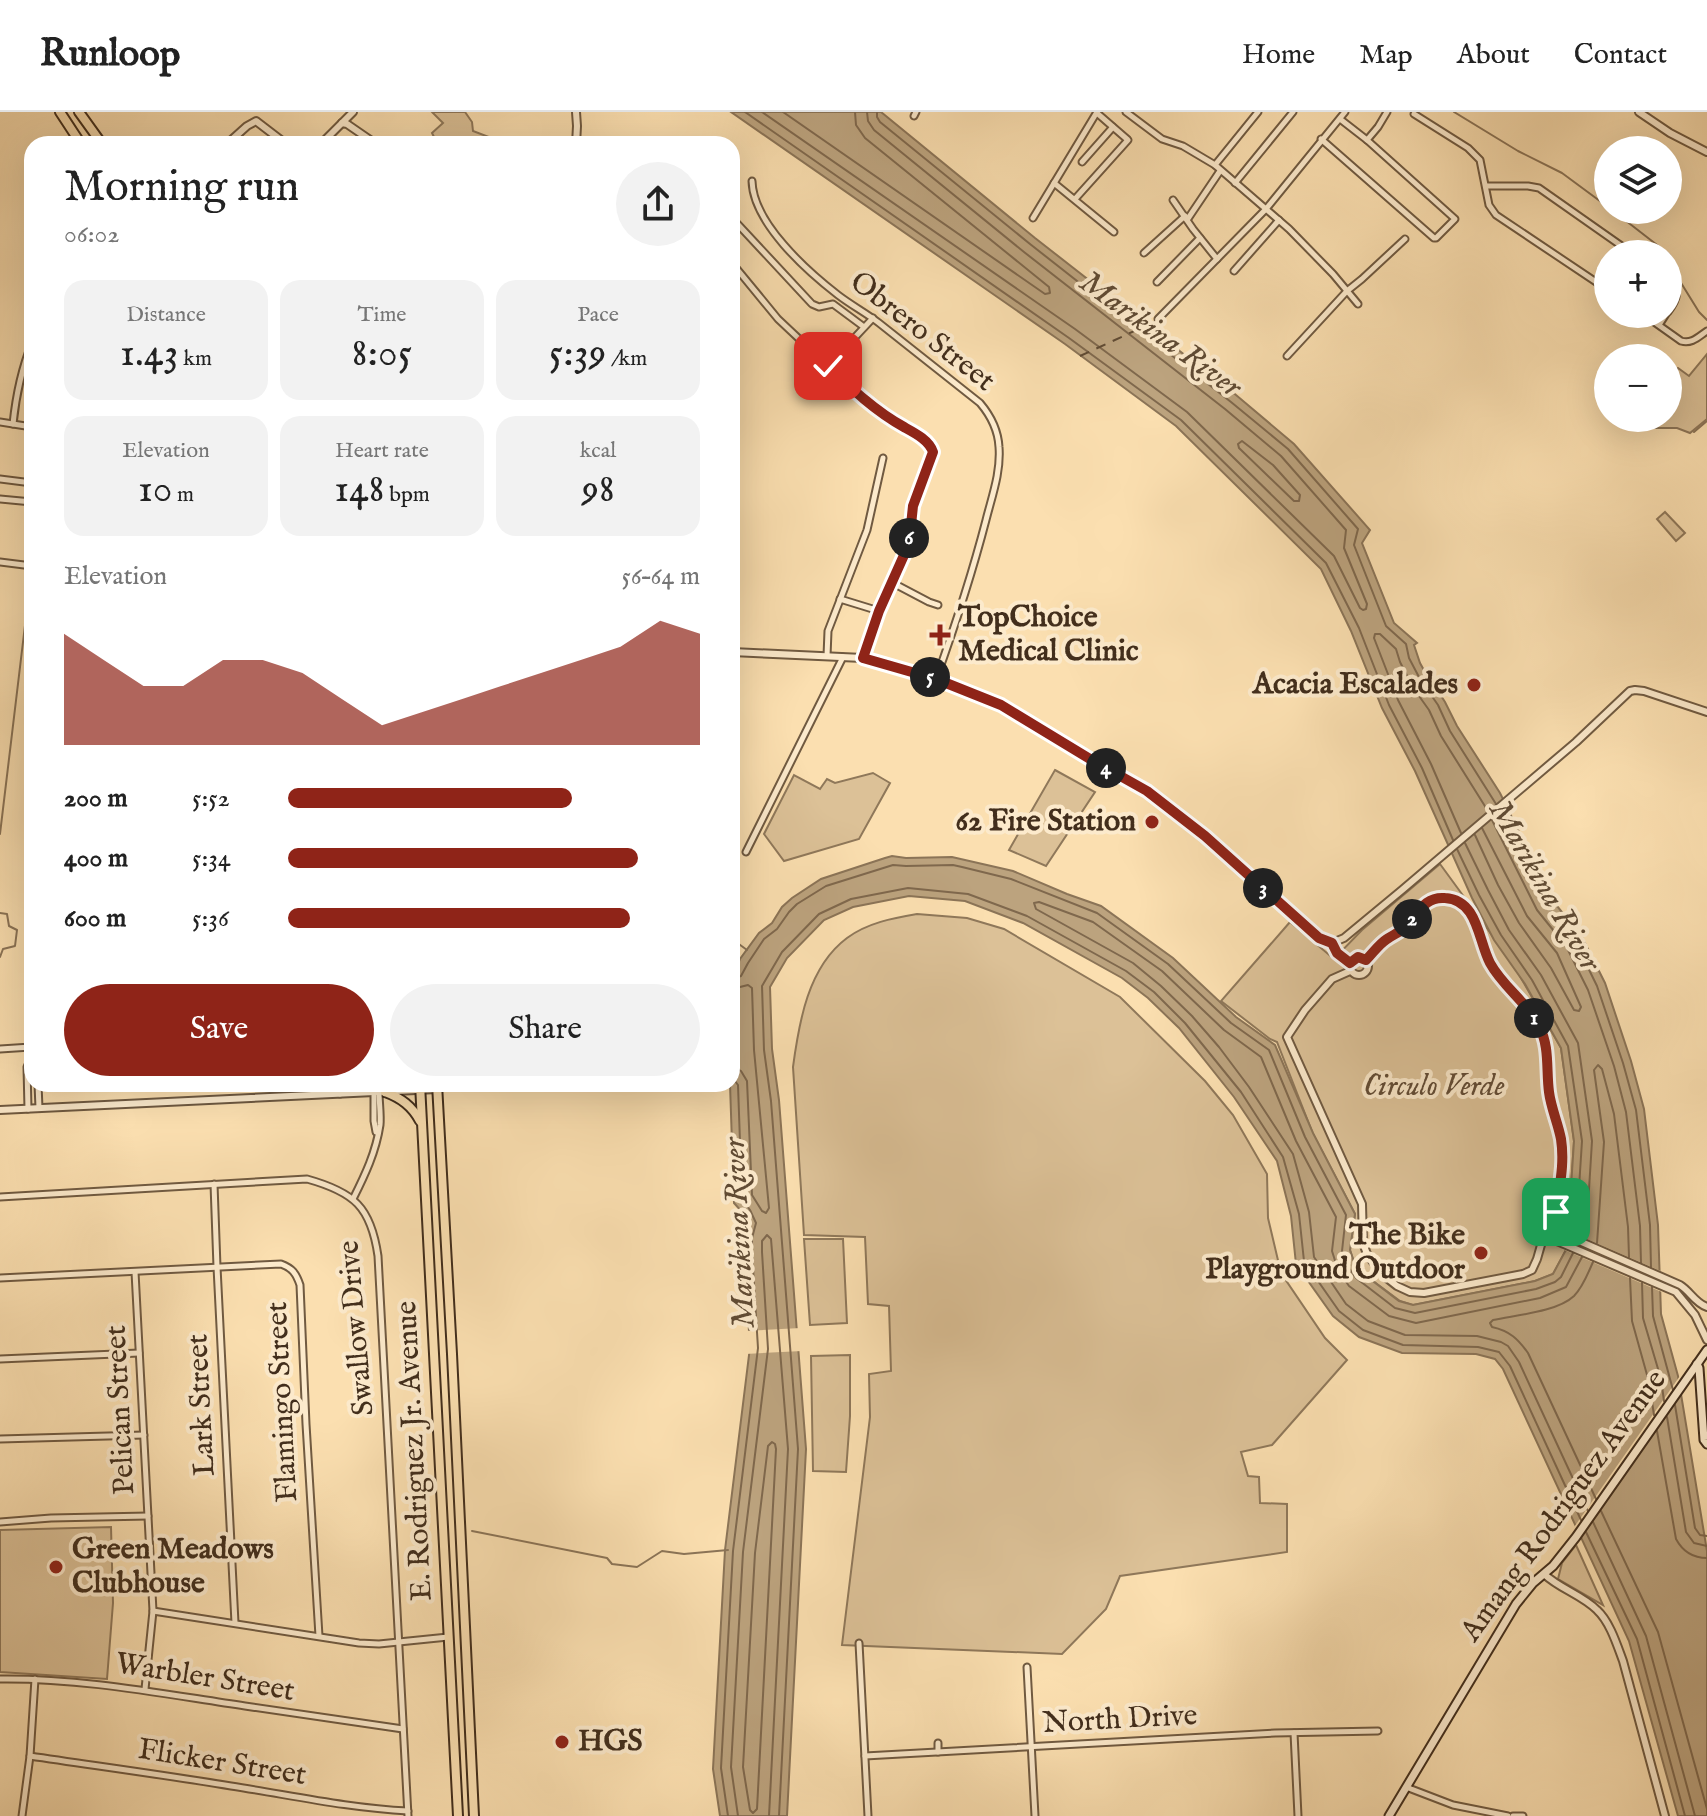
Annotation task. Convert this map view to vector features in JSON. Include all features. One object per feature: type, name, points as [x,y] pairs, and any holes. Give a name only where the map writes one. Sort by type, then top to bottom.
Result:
[{"type":"main road","points":[[60,112],[73,136]]},
{"type":"main road","points":[[79,112],[96,136]]},
{"type":"main road","points":[[379,1092],[404,1101],[422,1126]]},
{"type":"main road","name":"E. Rodriguez Jr. Avenue","points":[[420,1092],[458,1816]]},
{"type":"main road","name":"E. Rodriguez Jr. Avenue","points":[[437,1092],[474,1816]]},
{"type":"main road","points":[[431,1291],[448,1290]]},
{"type":"main road","name":"Amang Rodriguez Avenue","points":[[1389,1816],[1516,1604],[1576,1537],[1706,1353]]},
{"type":"main road","points":[[1697,1364],[1704,1440],[1707,1444]]},
{"type":"street","points":[[329,136],[354,112]]},
{"type":"street","points":[[354,112],[355,130]]},
{"type":"street","points":[[576,112],[576,136]]},
{"type":"street","points":[[1033,218],[1097,112],[1128,140],[1075,199]]},
{"type":"street","points":[[1126,112],[1162,139],[1183,146],[1215,165],[1305,245],[1358,304]]},
{"type":"street","points":[[1215,165],[1258,112]]},
{"type":"street","points":[[1235,183],[1293,112]]},
{"type":"street","points":[[1158,319],[1266,209],[1345,112]]},
{"type":"street","points":[[1367,140],[1387,112]]},
{"type":"street","points":[[1639,112],[1707,152]]},
{"type":"street","points":[[1414,114],[1468,148],[1480,160],[1489,205],[1496,215],[1594,281]]},
{"type":"street","points":[[1321,139],[1436,238],[1456,218],[1340,119]]},
{"type":"street","points":[[236,136],[256,121],[276,136]]},
{"type":"street","points":[[342,123],[364,136]]},
{"type":"street","points":[[1082,162],[1113,127]]},
{"type":"street","points":[[1144,253],[1186,218],[1220,171]]},
{"type":"street","name":"Obrero Street","points":[[752,181],[761,215],[790,252],[839,296],[873,318],[980,403],[991,416],[999,444],[998,471],[972,574],[936,679]]},
{"type":"street","points":[[1054,183],[1114,232]]},
{"type":"street","points":[[1486,186],[1539,188],[1613,240]]},
{"type":"street","points":[[1173,200],[1217,259]]},
{"type":"street","points":[[1234,271],[1279,220]]},
{"type":"street","points":[[740,227],[812,304],[819,307],[833,304],[864,327]]},
{"type":"street","points":[[1157,282],[1200,238]]},
{"type":"street","points":[[1287,356],[1347,291],[1405,239]]},
{"type":"street","points":[[740,273],[778,319],[863,399],[927,442],[933,452],[913,506],[909,544],[879,611],[863,658]]},
{"type":"street","points":[[828,366],[873,318]]},
{"type":"street","points":[[1663,328],[1687,343],[1707,331]]},
{"type":"street","points":[[13,424],[24,363]]},
{"type":"street","points":[[0,422],[24,426]]},
{"type":"street","points":[[827,656],[828,631],[867,530],[883,458]]},
{"type":"street","points":[[0,479],[24,482]]},
{"type":"street","points":[[0,499],[24,501]]},
{"type":"street","points":[[0,562],[24,565]]},
{"type":"street","points":[[891,582],[938,605]]},
{"type":"street","points":[[840,599],[879,611]]},
{"type":"street","points":[[740,652],[863,658],[936,679],[1001,705],[1157,797],[1230,857],[1319,938],[1332,943],[1355,975],[1364,974],[1368,969],[1366,960]]},
{"type":"street","points":[[746,852],[843,657]]},
{"type":"street","points":[[1332,943],[1344,938],[1402,890],[1576,742],[1625,694],[1644,691],[1707,712]]},
{"type":"street","points":[[1441,897],[1453,899],[1469,909],[1483,947],[1499,977],[1536,1020],[1547,1049],[1549,1095],[1560,1135],[1563,1165],[1553,1233],[1532,1270],[1424,1293],[1410,1292],[1397,1286],[1375,1266],[1363,1243],[1362,1204],[1287,1037],[1332,979],[1350,967],[1358,957],[1366,960],[1385,940],[1402,930],[1424,904],[1441,897]]},
{"type":"street","points":[[0,1049],[24,1048]]},
{"type":"street","points":[[28,1092],[28,1109]]},
{"type":"street","points":[[38,1092],[39,1108]]},
{"type":"street","points":[[0,1110],[379,1092],[380,1127],[374,1154],[353,1199]]},
{"type":"street","name":"Swallow Drive","points":[[0,1197],[307,1179],[332,1186],[353,1199],[368,1219],[375,1235],[378,1256],[408,1814]]},
{"type":"street","name":"Lark Street","points":[[214,1184],[235,1623]]},
{"type":"street","points":[[1695,1315],[1705,1308],[1680,1285],[1553,1229],[1533,1222],[1530,1225],[1532,1232],[1676,1292],[1695,1315],[1707,1340]]},
{"type":"street","name":"Flamingo Street","points":[[0,1278],[281,1264],[290,1267],[300,1285],[319,1636]]},
{"type":"street","name":"Pelican Street","points":[[135,1272],[153,1611],[145,1689]]},
{"type":"street","points":[[0,1359],[139,1353]]},
{"type":"street","points":[[0,1439],[144,1435]]},
{"type":"street","points":[[0,1522],[148,1516]]},
{"type":"street","points":[[1544,1574],[1597,1609],[1614,1639],[1665,1816]]},
{"type":"street","points":[[153,1611],[359,1643],[398,1643],[448,1637]]},
{"type":"street","points":[[859,1643],[866,1702],[868,1816]]},
{"type":"street","points":[[1027,1667],[1035,1816]]},
{"type":"street","name":"Warbler Street","points":[[0,1679],[87,1682],[145,1689],[404,1729]]},
{"type":"street","points":[[22,1816],[35,1679]]},
{"type":"street","name":"North Drive","points":[[865,1756],[1378,1731]]},
{"type":"street","points":[[1294,1733],[1298,1816]]},
{"type":"street","points":[[938,1743],[938,1752]]},
{"type":"street","name":"Flicker Street","points":[[30,1756],[408,1814]]},
{"type":"street","points":[[1406,1787],[1453,1805],[1523,1816]]},
{"type":"green space","points":[[432,112],[465,112],[472,122],[473,131],[486,136],[434,136],[432,133],[443,123]]},
{"type":"green space","points":[[1707,354],[1707,419],[1690,433],[1682,430],[1682,371],[1689,376]]},
{"type":"green space","points":[[1665,512],[1685,533],[1676,541],[1657,519]]},
{"type":"green space","points":[[1055,770],[1095,792],[1046,866],[1009,850]]},
{"type":"green space","points":[[873,773],[890,783],[859,839],[784,861],[764,834],[794,775],[820,789],[827,779],[835,783]]},
{"type":"green space","name":"Circulo Verde","points":[[1440,864],[1513,964],[1561,1048],[1574,1141],[1567,1248],[1553,1274],[1535,1281],[1413,1305],[1400,1301],[1361,1272],[1354,1262],[1350,1250],[1355,1214],[1313,1134],[1277,1042],[1221,1001],[1290,922],[1334,959],[1362,930]]},
{"type":"green space","points":[[917,914],[967,918],[1004,929],[1120,997],[1205,1081],[1233,1115],[1267,1174],[1268,1218],[1281,1273],[1325,1338],[1347,1360],[1272,1445],[1241,1452],[1248,1476],[1259,1477],[1260,1503],[1287,1504],[1287,1552],[1120,1576],[1106,1609],[1062,1654],[842,1645],[870,1417],[869,1374],[891,1371],[889,1306],[868,1304],[865,1237],[804,1235],[793,1067],[808,996],[823,964],[834,950],[863,928]]},
{"type":"green space","points":[[804,1239],[843,1239],[847,1323],[810,1325]]},
{"type":"green space","points":[[850,1355],[846,1472],[813,1471],[811,1356]]},
{"type":"green space","name":"Green Meadows Clubhouse","points":[[111,1527],[113,1603],[107,1679],[0,1672],[0,1530]]},
{"type":"green space","points":[[1576,1545],[1603,1605],[1558,1579],[1562,1563]]},
{"type":"water","name":"Marikina River","points":[[731,112],[881,112],[1294,444],[1370,530],[1362,543],[1394,623],[1417,643],[1414,645],[1420,663],[1500,793],[1553,901],[1582,937],[1605,983],[1644,1109],[1658,1225],[1661,1314],[1678,1376],[1707,1551],[1707,1816],[1678,1816],[1629,1641],[1503,1369],[1495,1359],[1476,1354],[1402,1353],[1359,1337],[1333,1316],[1296,1264],[1291,1216],[1277,1161],[1234,1097],[1179,1028],[1148,998],[1122,978],[1023,923],[965,901],[909,896],[853,907],[824,920],[787,958],[770,987],[772,1049],[779,1100],[806,1449],[787,1816],[720,1816],[713,1769],[725,1550],[750,1347],[744,1253],[744,1235],[748,1225],[734,1203],[730,1092],[740,1092],[740,959],[759,933],[772,923],[792,898],[821,879],[892,856],[952,857],[1013,871],[1101,906],[1173,958],[1236,1017],[1275,1045],[1313,1133],[1355,1214],[1350,1250],[1354,1262],[1361,1272],[1399,1301],[1413,1305],[1535,1281],[1553,1274],[1567,1248],[1574,1141],[1561,1048],[1525,984],[1494,940],[1472,898],[1415,771],[1382,708],[1351,631],[1321,569],[1176,426],[1065,344]]},
{"type":"pier","points":[[1564,1229],[1663,1272],[1664,1293],[1562,1249]]},
{"type":"pier","points":[[801,1328],[802,1351],[745,1354],[745,1331]]},
{"type":"pier","points":[[1682,1373],[1685,1389],[1578,1542],[1572,1530]]},
{"type":"waterway","points":[[1454,112],[1518,151],[1562,173],[1594,197]]},
{"type":"waterway","points":[[1630,224],[1670,255],[1678,278],[1707,320]]},
{"type":"waterway","points":[[1694,432],[1707,421]]},
{"type":"waterway","points":[[0,834],[24,634]]},
{"type":"waterway","points":[[0,913],[7,914],[9,926],[17,930],[15,946],[3,949],[0,957]]},
{"type":"waterway","points":[[740,945],[747,950]]},
{"type":"waterway","points":[[472,1531],[637,1567],[662,1551],[684,1554],[728,1550]]},
{"type":"ferry route","points":[[1080,356],[1154,322]]},
{"type":"place","name":"TopChoice Medical Clinic","points":[[940,635]]},
{"type":"place","name":"Acacia Escalades","points":[[1474,685]]},
{"type":"place","name":"62 Fire Station","points":[[1152,822]]},
{"type":"place","name":"The Bike Playground Outdoor","points":[[1481,1253]]},
{"type":"place","name":"Green Meadows Clubhouse","points":[[56,1567]]},
{"type":"place","name":"HGS","points":[[562,1742]]},
{"type":"route","points":[[828,366],[863,399],[931,445],[933,452],[913,506],[909,544],[879,611],[863,658],[936,679],[1001,705],[1157,797],[1230,857],[1319,938],[1332,943],[1337,953],[1350,963],[1358,957],[1366,960],[1385,940],[1402,930],[1424,904],[1441,897],[1463,904],[1473,915],[1483,947],[1499,977],[1530,1012],[1544,1037],[1549,1095],[1563,1155],[1556,1212]]}]
